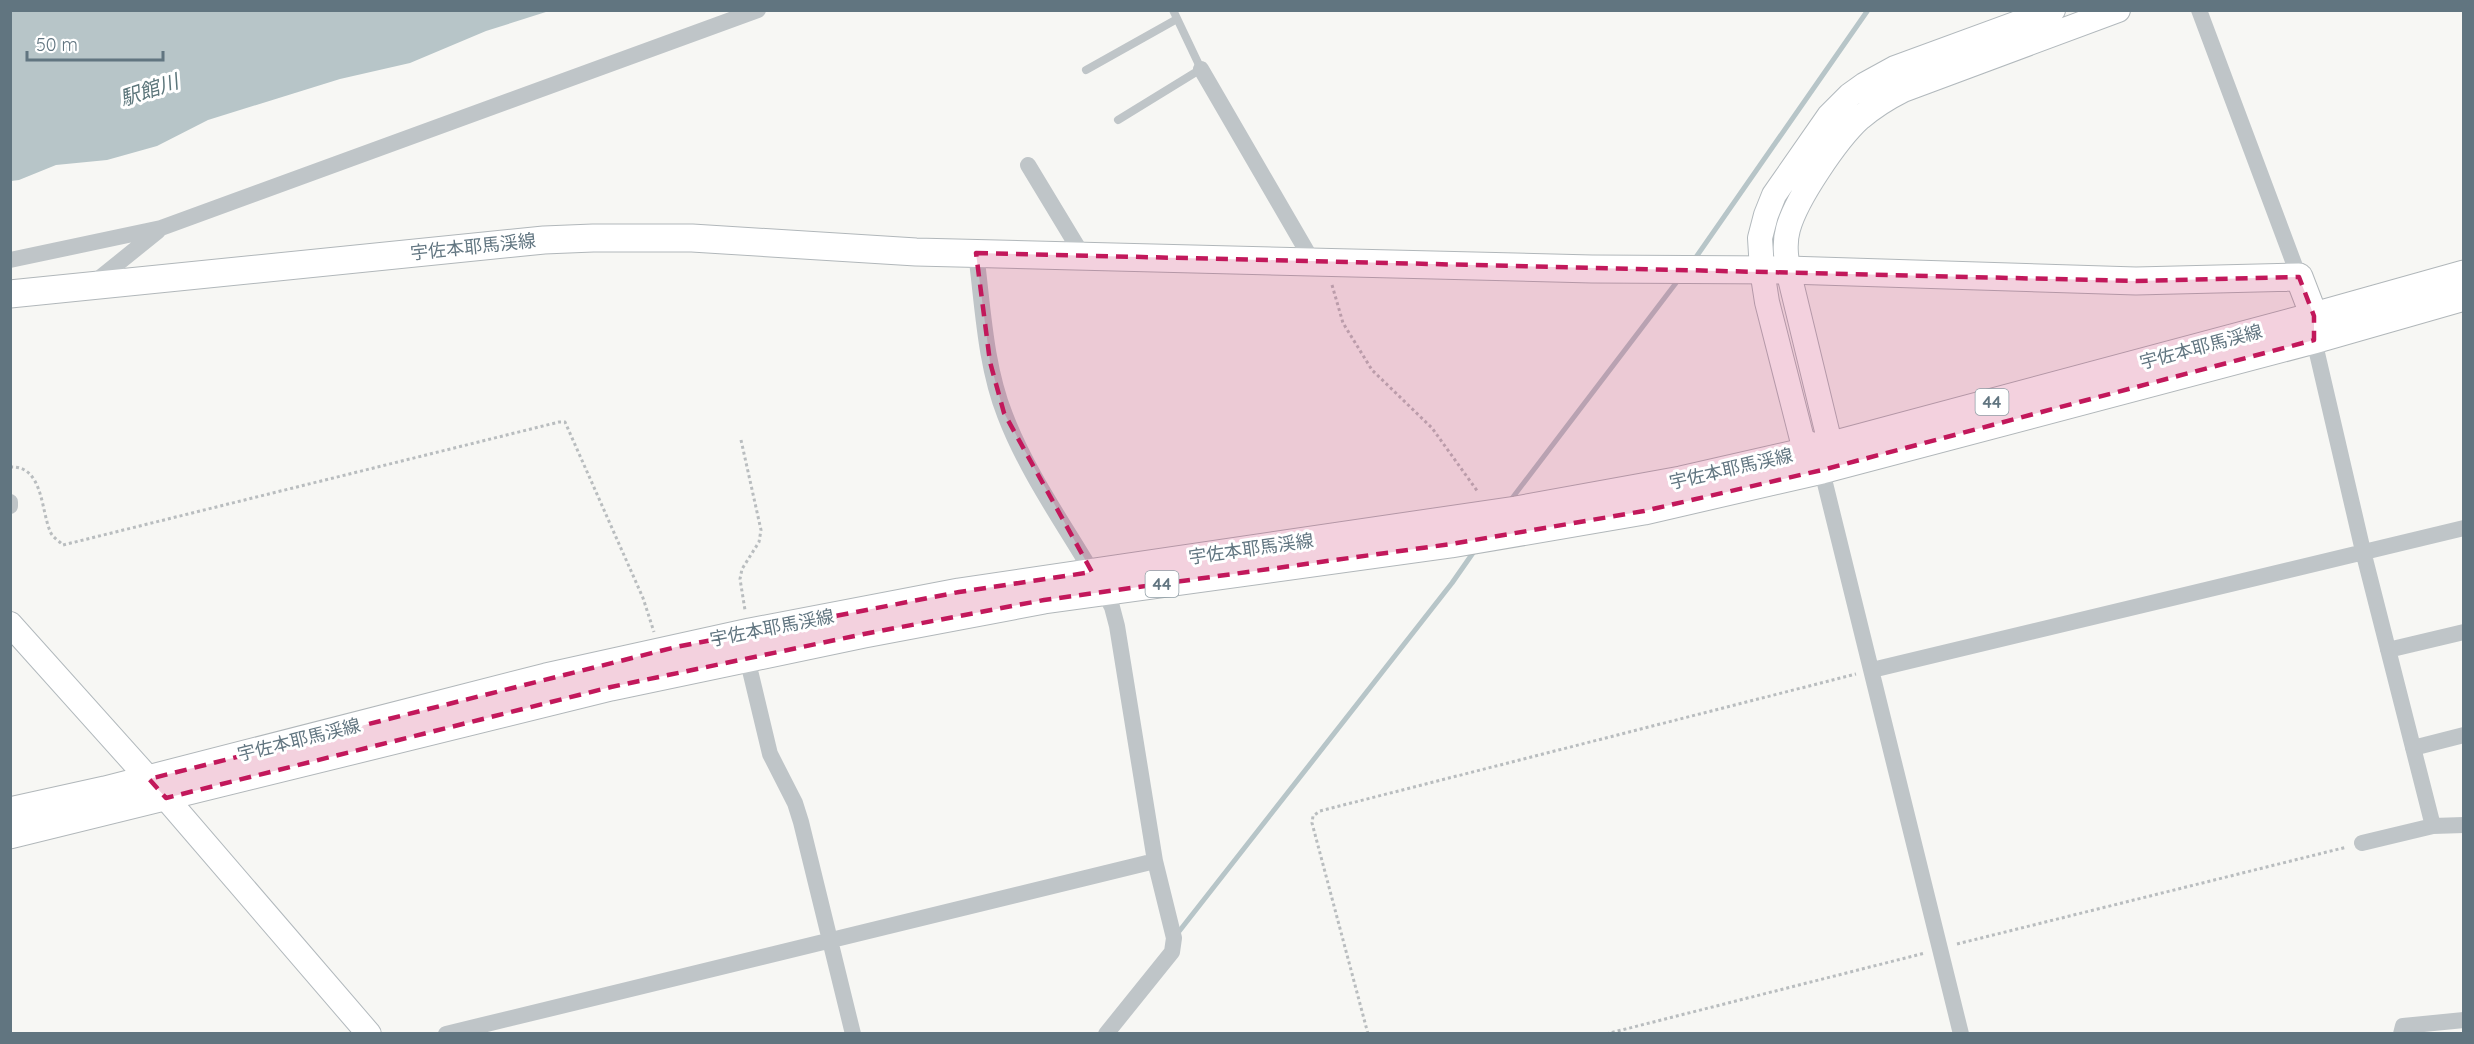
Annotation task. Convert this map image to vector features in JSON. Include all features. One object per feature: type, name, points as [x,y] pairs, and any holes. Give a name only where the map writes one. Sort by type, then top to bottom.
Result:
[{"type":"main road","name":"宇佐本耶馬渓線","points":[[10,294],[544,240],[593,238],[692,238],[861,249],[1083,256],[1775,270],[2136,281],[2299,277]]},
{"type":"main road","name":"宇佐本耶馬渓線","points":[[2314,328],[2463,274]]},
{"type":"main road","points":[[2299,277],[2314,328]]},
{"type":"main road","name":"宇佐本耶馬渓線","points":[[10,811],[157,788],[611,687],[748,645],[959,592],[1098,582],[1451,544],[1569,525],[1654,508],[1820,459],[2314,328],[2463,297]]},
{"type":"main road","name":"宇佐本耶馬渓線","points":[[1098,582],[1681,480],[1820,459]]},
{"type":"main road","name":"宇佐本耶馬渓線","points":[[10,834],[157,788],[534,680],[658,651],[748,645]]},
{"type":"street","points":[[10,260],[161,228],[759,10]]},
{"type":"street","points":[[1961,1034],[1820,459],[1828,435],[1775,270],[1760,238],[1762,226],[1774,195],[1829,116],[1851,95],[1895,68],[2053,10]]},
{"type":"street","points":[[1775,270],[1802,199],[1850,129],[1878,104],[1913,86],[2118,10]]},
{"type":"street","points":[[2199,10],[2299,277]]},
{"type":"street","points":[[1201,69],[1321,262]]},
{"type":"street","points":[[1028,165],[1083,256]]},
{"type":"street","points":[[94,286],[101,277],[161,228]]},
{"type":"street","points":[[976,253],[990,362],[1004,413],[1026,461],[1112,607],[1155,861],[1174,938],[1172,952],[1106,1034]]},
{"type":"street","points":[[2314,328],[2363,551],[2433,826]]},
{"type":"street","points":[[1872,670],[2463,528]]},
{"type":"street","points":[[10,624],[157,788],[369,1034]]},
{"type":"street","points":[[2388,650],[2463,632]]},
{"type":"street","points":[[748,645],[766,742],[775,767],[798,812],[853,1034]]},
{"type":"street","points":[[2413,748],[2463,735]]},
{"type":"street","points":[[2362,843],[2433,826],[2463,825]]},
{"type":"street","points":[[446,1034],[1155,861]]},
{"type":"street","points":[[2401,1034],[2403,1026],[2463,1020]]},
{"type":"lane","points":[[1086,70],[1175,15],[1201,69],[1118,120]]},
{"type":"path","points":[[1321,262],[1343,323],[1359,351],[1383,382],[1443,441],[1498,513]]},
{"type":"path","points":[[10,467],[16,467],[32,476],[39,489],[51,533],[63,545],[565,422],[643,598],[658,651]]},
{"type":"path","points":[[741,440],[761,530],[759,542],[742,569],[740,579],[748,645]]},
{"type":"path","points":[[1368,1034],[1312,823],[1313,816],[1320,811],[1872,670]]},
{"type":"path","points":[[1606,1034],[2362,843]]},
{"type":"highlighted area","points":[[976,253],[2136,281],[2299,277],[2314,316],[2314,340],[1822,470],[1644,511],[1451,544],[1044,600],[864,634],[611,687],[166,798],[149,779],[676,647],[959,592],[1092,572],[1004,413],[990,362]]},
{"type":"water","name":"駅館川","points":[[10,11],[549,11],[486,31],[410,63],[340,79],[208,120],[157,146],[107,160],[56,165],[11,181]]},
{"type":"waterway","points":[[1694,260],[1868,10]]},
{"type":"waterway","points":[[1510,501],[1679,279]]},
{"type":"waterway","points":[[1177,934],[1452,583],[1475,550]]}]
